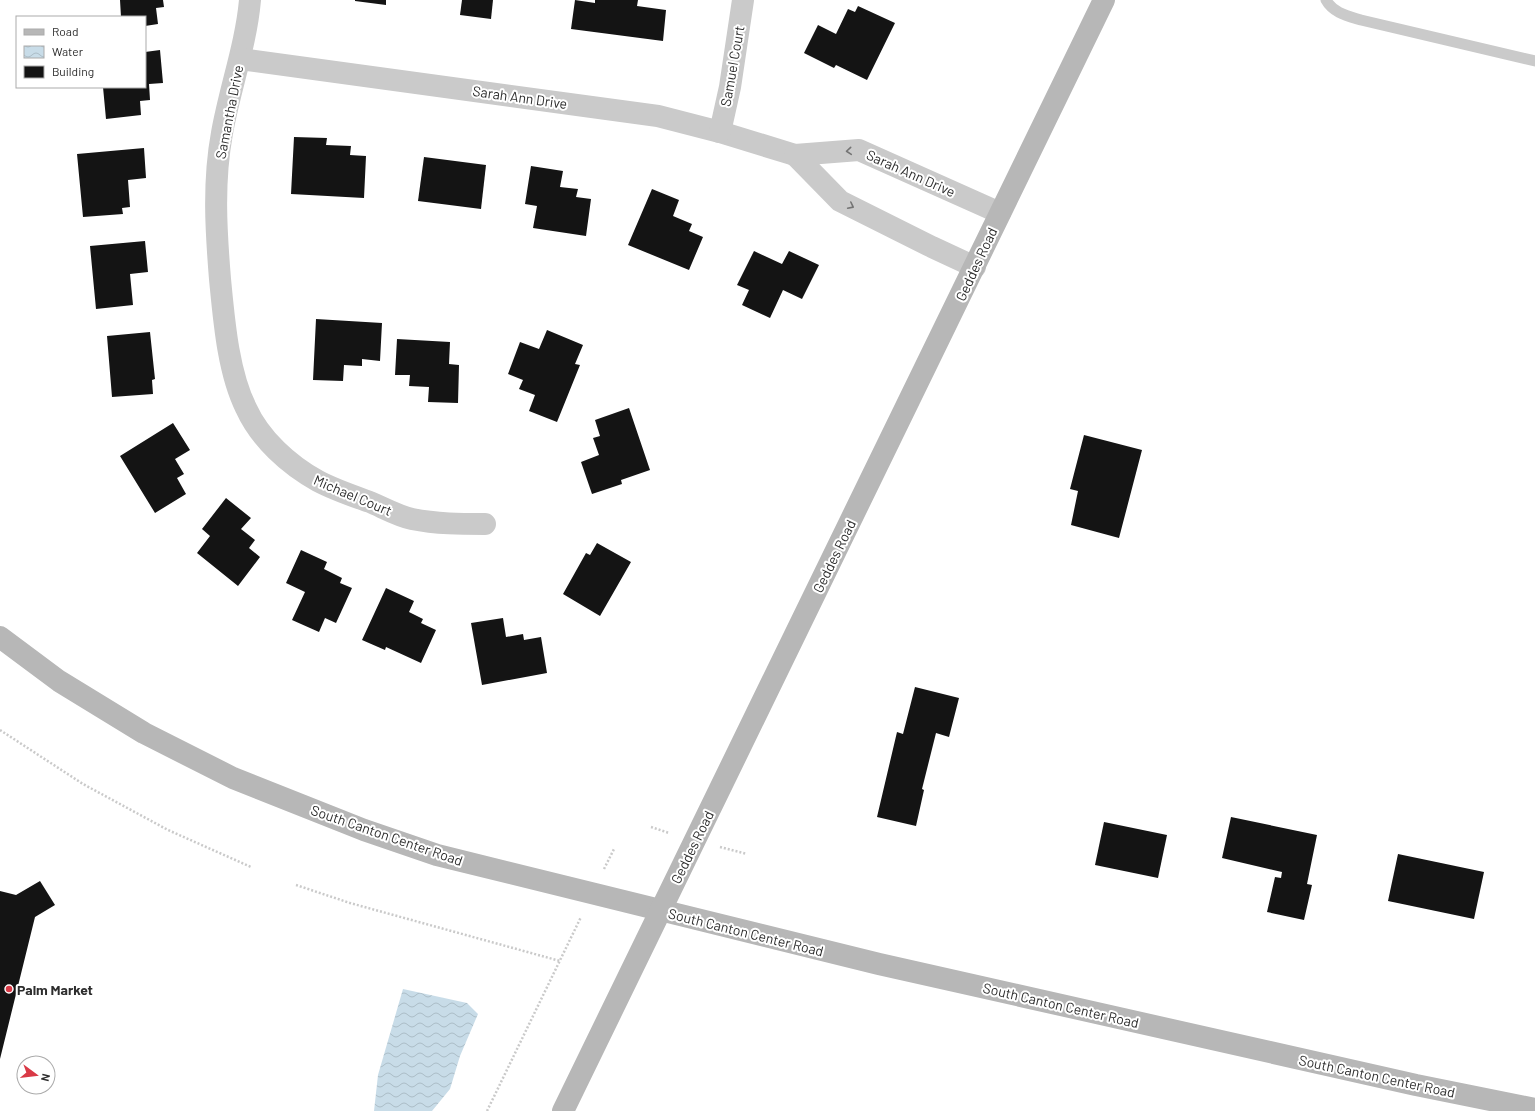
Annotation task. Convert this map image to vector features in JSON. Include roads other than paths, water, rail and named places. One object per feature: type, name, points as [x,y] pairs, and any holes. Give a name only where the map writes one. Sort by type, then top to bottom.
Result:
[{"type":"main road","name":"Geddes Road","points":[[563,1111],[1104,0]]},
{"type":"main road","name":"South Canton Center Road","points":[[0,637],[60,681],[144,733],[233,778],[356,827],[437,855],[886,966],[1408,1083],[1535,1109]]},
{"type":"street","name":"Samantha Drive","points":[[222,296],[216,224],[216,190],[222,133],[248,22],[250,0]]},
{"type":"street","name":"Samuel Court","points":[[720,132],[730,87],[743,0]]},
{"type":"street","name":"Sarah Ann Drive","points":[[240,58],[658,116],[720,132],[795,155],[859,150],[1000,213]]},
{"type":"street","name":"Sarah Ann Drive","points":[[795,155],[840,201],[975,267]]},
{"type":"street","name":"Michael Court","points":[[222,296],[232,373],[246,409],[257,428],[277,451],[300,471],[320,482],[410,519],[447,524],[485,524]]},
{"type":"lane","points":[[1326,0],[1329,5],[1341,14],[1361,20],[1535,61]]},
{"type":"water","points":[[403,989],[467,1003],[478,1014],[460,1056],[450,1089],[432,1111],[374,1111],[378,1075]]},
{"type":"place","name":"Palm Market","points":[[9,989]]}]
